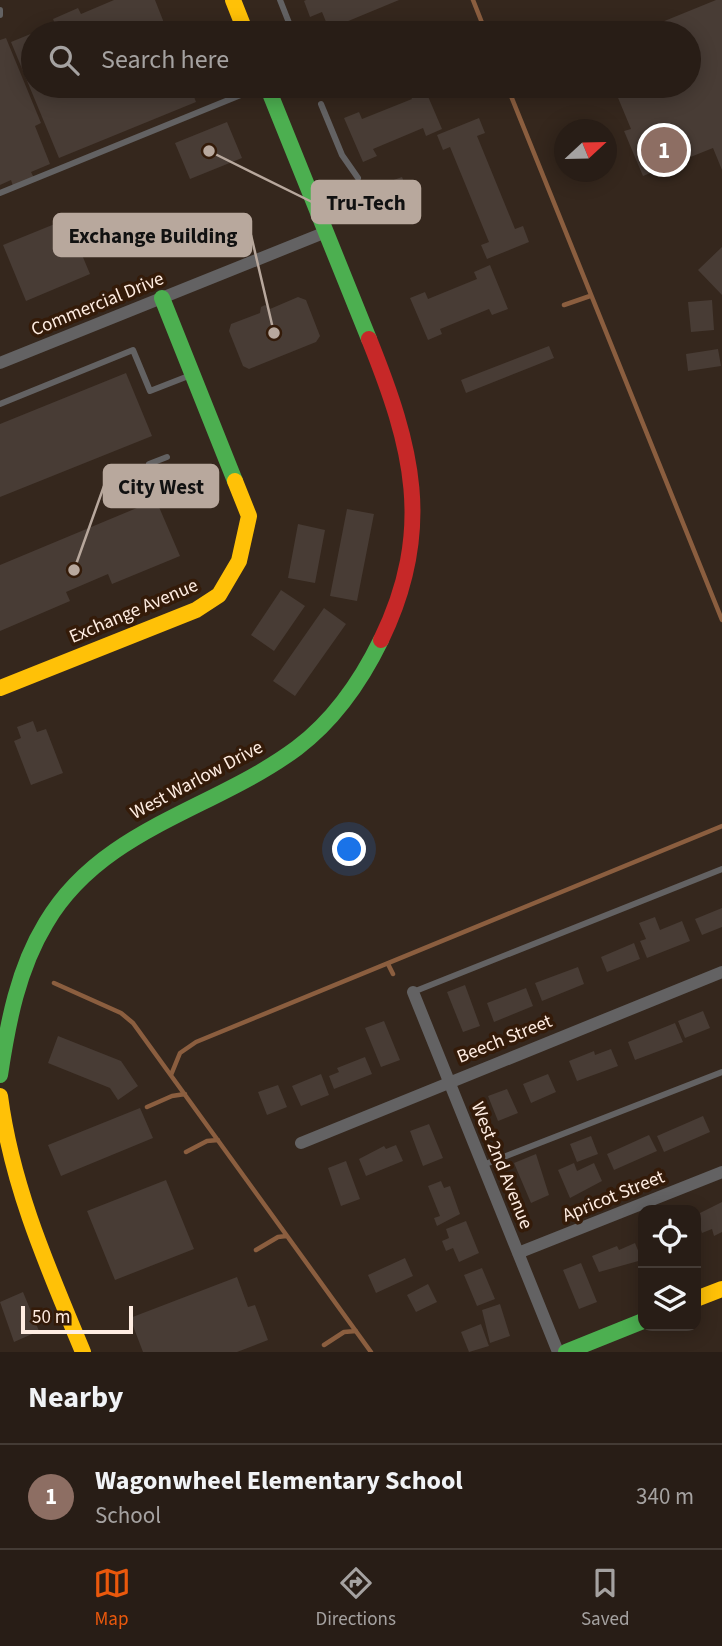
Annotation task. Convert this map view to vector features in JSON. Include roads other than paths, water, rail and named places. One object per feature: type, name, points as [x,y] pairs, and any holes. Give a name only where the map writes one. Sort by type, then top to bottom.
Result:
[{"type":"street","points":[[233,0],[241,21]]},
{"type":"street","name":"West Warlow Drive","points":[[0,1074],[3,1030],[13,998],[28,959],[58,904],[86,873],[126,840],[171,813],[268,767],[312,733],[343,701],[368,666],[389,627],[401,592],[413,517],[407,449],[397,410],[270,98]]},
{"type":"street","name":"Commercial Drive","points":[[0,363],[326,232]]},
{"type":"street","name":"Exchange Avenue","points":[[0,688],[195,610],[219,595],[239,561],[249,516],[162,298]]},
{"type":"street","name":"Beech Street","points":[[301,1143],[722,972]]},
{"type":"street","name":"West 2nd Avenue","points":[[413,992],[558,1352]]},
{"type":"street","points":[[0,1096],[12,1168],[28,1219],[83,1352]]},
{"type":"street","name":"Apricot Street","points":[[518,1254],[722,1172]]},
{"type":"street","points":[[701,1297],[722,1289]]},
{"type":"street","points":[[566,1352],[638,1323]]},
{"type":"lane","points":[[280,0],[288,21]]},
{"type":"lane","points":[[0,9],[0,15]]},
{"type":"lane","points":[[0,193],[235,98]]},
{"type":"lane","points":[[321,104],[342,155],[358,178]]},
{"type":"lane","points":[[0,404],[133,350],[150,391],[192,374]]},
{"type":"lane","points":[[149,464],[167,457]]},
{"type":"lane","points":[[413,992],[722,869]]},
{"type":"lane","points":[[483,1165],[722,1072]]},
{"type":"waterway","points":[[473,0],[481,21]]},
{"type":"waterway","points":[[512,98],[722,620]]},
{"type":"waterway","points":[[564,305],[590,296]]},
{"type":"waterway","points":[[171,1075],[180,1053],[196,1042],[722,826]]},
{"type":"waterway","points":[[388,964],[393,974]]},
{"type":"waterway","points":[[54,983],[121,1013],[133,1023],[371,1352]]},
{"type":"waterway","points":[[147,1107],[172,1096],[185,1094]]},
{"type":"waterway","points":[[186,1152],[207,1141],[218,1140]]},
{"type":"waterway","points":[[256,1250],[278,1237],[286,1236]]},
{"type":"waterway","points":[[324,1345],[344,1332],[356,1331]]},
{"type":"place","name":"Wagonwheel Elementary School","points":[[664,150]]},
{"type":"place","name":"Tru-Tech","points":[[209,151]]},
{"type":"place","name":"Exchange Building","points":[[274,333]]},
{"type":"place","name":"City West","points":[[74,570]]}]
